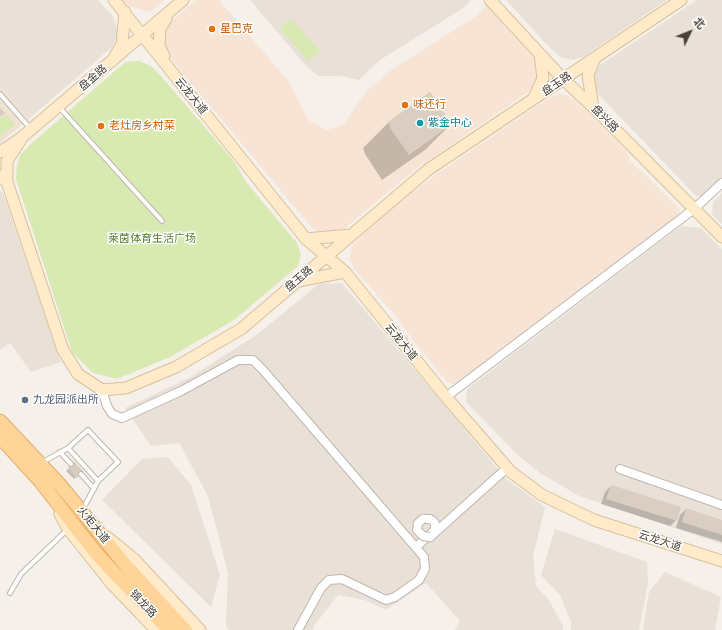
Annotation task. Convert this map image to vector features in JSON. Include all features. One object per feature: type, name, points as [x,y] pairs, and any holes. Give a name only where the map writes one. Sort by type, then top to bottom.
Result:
[{"type":"main road","name":"火炬大道","points":[[0,421],[62,486],[127,566],[185,630]]},
{"type":"main road","name":"火炬大道","points":[[0,437],[40,481],[95,552],[118,577]]},
{"type":"main road","name":"锦龙路","points":[[118,577],[169,630]]},
{"type":"street","name":"云龙大道","points":[[114,0],[306,239],[345,272],[446,397],[511,472],[542,495],[594,520],[722,561]]},
{"type":"street","name":"盘金路","points":[[0,152],[32,130],[183,0]]},
{"type":"street","name":"盘兴路","points":[[490,0],[564,79],[722,237]]},
{"type":"street","name":"盘玉路","points":[[102,390],[126,388],[176,367],[241,329],[429,169],[681,0]]},
{"type":"street","points":[[169,68],[158,46],[160,29],[173,8]]},
{"type":"street","points":[[112,61],[122,44],[125,12]]},
{"type":"street","points":[[534,99],[543,78],[540,54]]},
{"type":"street","points":[[593,107],[588,76],[595,58]]},
{"type":"street","points":[[21,138],[8,161],[4,179],[64,350],[78,374],[102,390],[107,406],[112,414],[122,418],[181,391],[238,360],[253,360],[424,556],[425,569],[419,580],[395,598],[386,600],[342,580],[329,580],[321,588],[298,630]]},
{"type":"street","points":[[446,397],[694,209],[722,183]]},
{"type":"street","points":[[306,239],[351,235]]},
{"type":"street","points":[[297,281],[345,272]]},
{"type":"street","points":[[416,547],[435,530],[435,524],[430,519],[424,519],[418,523],[417,530],[423,536],[430,537],[507,468]]},
{"type":"street","points":[[620,469],[722,505]]},
{"type":"street","points":[[40,481],[68,529],[111,583],[156,630]]},
{"type":"street","points":[[92,524],[134,559],[200,630]]},
{"type":"lane","points":[[0,94],[32,130]]},
{"type":"lane","points":[[59,106],[162,221]]},
{"type":"lane","points":[[40,464],[68,448],[88,430],[118,462],[98,481],[82,511]]},
{"type":"lane","points":[[68,448],[98,481]]},
{"type":"lane","points":[[60,452],[71,464]]},
{"type":"lane","points":[[81,474],[94,489]]},
{"type":"lane","points":[[10,593],[21,574],[68,529]]},
{"type":"shaded area","points":[[0,0],[98,0],[113,16],[118,33],[112,47],[29,119],[0,86]]},
{"type":"shaded area","points":[[123,0],[165,0],[151,12],[128,6]]},
{"type":"shaded area","points":[[196,0],[219,0],[289,82],[308,120],[327,130],[343,125],[366,92],[390,71],[475,17],[486,6],[535,59],[539,71],[537,83],[528,92],[412,172],[344,229],[330,234],[318,232],[308,223],[166,53],[163,41],[165,27]]},
{"type":"shaded area","points":[[250,0],[471,0],[465,7],[380,60],[359,80],[341,76],[318,76],[308,68]]},
{"type":"shaded area","points":[[506,0],[667,0],[583,57],[572,60],[561,57],[552,50]]},
{"type":"shaded area","points":[[697,0],[722,0],[722,179],[704,196],[696,196],[599,95],[594,85],[595,73],[600,65]]},
{"type":"shaded area","points":[[0,86],[29,119],[0,143]]},
{"type":"shaded area","points":[[558,94],[567,95],[589,113],[627,152],[630,161],[680,209],[679,216],[456,384],[448,383],[416,344],[395,315],[355,270],[350,260],[351,248],[359,238],[394,206],[435,175],[550,97]]},
{"type":"shaded area","points":[[0,191],[3,193],[61,362],[31,372],[10,343],[0,350]]},
{"type":"shaded area","points":[[722,193],[722,224],[712,214],[713,202]]},
{"type":"shaded area","points":[[681,226],[701,228],[722,249],[722,500],[621,464],[614,469],[722,510],[722,544],[579,496],[540,473],[521,458],[466,402],[467,389]]},
{"type":"shaded area","points":[[342,283],[506,479],[545,507],[533,556],[536,586],[549,600],[563,626],[563,630],[455,630],[460,621],[426,583],[386,610],[365,600],[338,595],[313,627],[313,630],[229,630],[226,626],[228,573],[208,496],[179,443],[151,446],[125,408],[189,378],[255,336],[319,284]]},
{"type":"shaded area","points":[[168,457],[191,485],[220,575],[211,607],[102,500],[142,459]]},
{"type":"shaded area","points":[[555,529],[647,562],[648,584],[639,630],[571,630],[571,622],[560,595],[541,575]]},
{"type":"shaded area","points":[[665,572],[721,597],[715,630],[643,630],[649,592]]},
{"type":"green space","points":[[291,19],[320,51],[308,61],[280,28]]},
{"type":"green space","name":"莱茵体育生活广场","points":[[139,61],[151,66],[161,76],[233,160],[246,182],[297,243],[301,255],[298,266],[234,320],[170,357],[117,379],[93,373],[72,352],[16,179],[20,155],[31,144],[126,62]]},
{"type":"green space","points":[[6,114],[15,124],[0,136],[0,119]]},
{"type":"building","name":"紫金中心","points":[[430,92],[452,124],[409,155],[390,128],[389,121]]},
{"type":"building","points":[[0,108],[5,113],[0,117]]},
{"type":"building","points":[[74,461],[84,472],[77,478],[68,467]]},
{"type":"building","points":[[611,485],[681,507],[677,521],[606,499]]},
{"type":"building","points":[[686,508],[722,520],[722,535],[682,522]]},
{"type":"place","name":"星巴克","points":[[212,29]]},
{"type":"place","name":"味还行","points":[[405,105]]},
{"type":"place","name":"紫金中心","points":[[420,123]]},
{"type":"place","name":"老灶房乡村菜","points":[[101,126]]},
{"type":"place","name":"九龙园派出所","points":[[25,400]]}]
